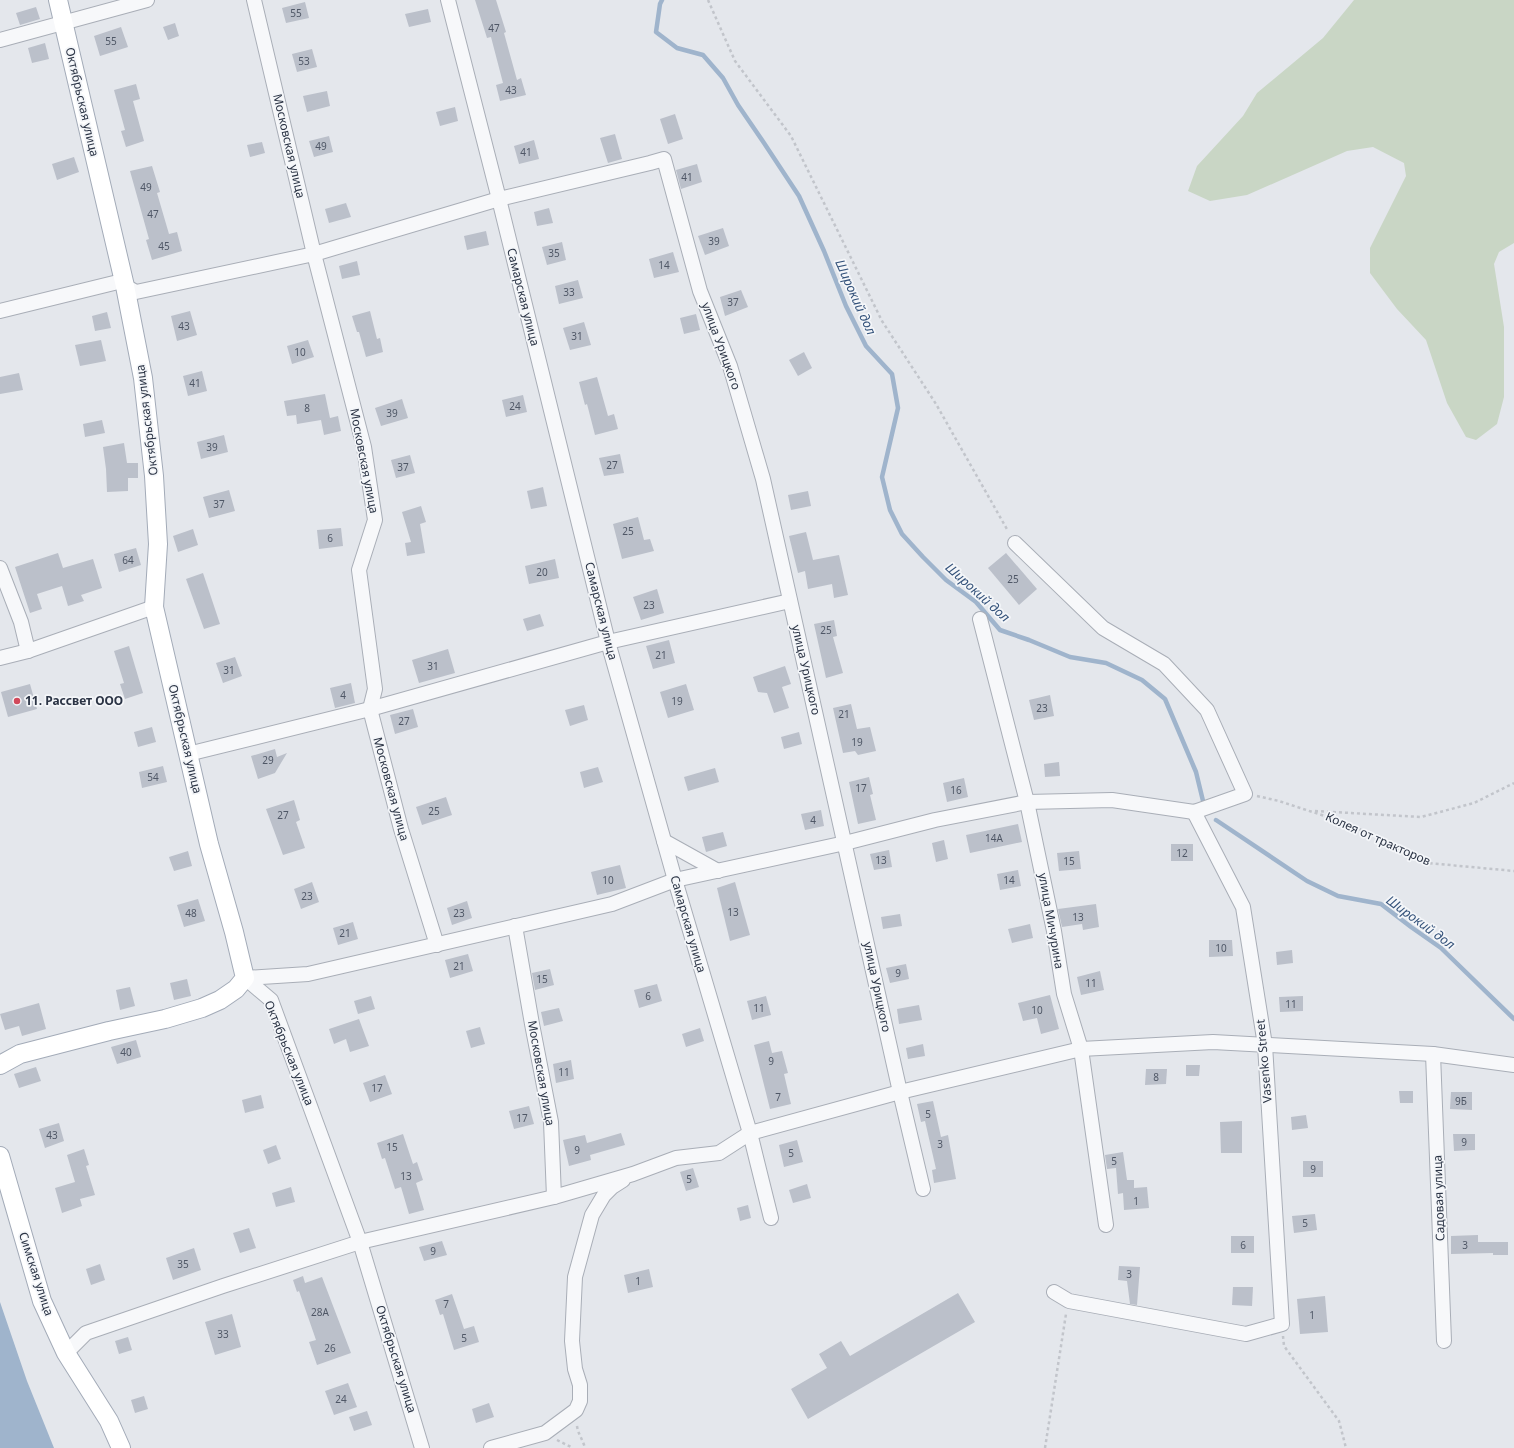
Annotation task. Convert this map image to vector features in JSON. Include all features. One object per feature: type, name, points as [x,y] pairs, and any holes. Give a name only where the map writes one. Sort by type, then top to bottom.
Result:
[{"type":"main road","name":"Октябрьская улица","points":[[58,0],[125,286],[143,378],[154,476],[158,544],[154,607],[209,844],[234,932],[245,978]]},
{"type":"main road","points":[[0,1065],[20,1054],[109,1031],[165,1019],[202,1008],[220,1000],[236,989],[245,978]]},
{"type":"main road","name":"Симская улица","points":[[0,1156],[42,1301],[66,1353],[109,1421],[121,1448]]},
{"type":"street","points":[[0,40],[147,0]]},
{"type":"street","name":"Московская улица","points":[[254,0],[314,254],[364,447],[375,520],[359,570],[375,689],[370,709],[401,829],[437,944]]},
{"type":"street","name":"Самарская улица","points":[[448,0],[499,199],[608,642],[675,880],[750,1134],[771,1218]]},
{"type":"street","name":"улица Урицкого","points":[[499,199],[650,164],[664,159],[700,291],[730,366],[763,479],[923,1189]]},
{"type":"street","points":[[0,312],[118,282],[136,292],[314,254],[499,199]]},
{"type":"street","points":[[245,978],[308,974],[612,904],[675,880],[845,843],[935,820],[1028,802],[1112,800],[1194,812],[1245,794],[1207,710],[1164,664],[1103,628],[1015,543]]},
{"type":"street","points":[[0,568],[21,622],[28,651]]},
{"type":"street","points":[[188,754],[370,709],[608,642],[790,601]]},
{"type":"street","points":[[0,658],[28,651],[154,607]]},
{"type":"street","name":"улица Мичурина","points":[[980,619],[1028,802],[1054,931],[1064,994],[1080,1049],[1106,1225]]},
{"type":"street","name":"Vasenko Street","points":[[1194,812],[1243,907],[1264,1045],[1282,1324]]},
{"type":"street","points":[[664,840],[718,871]]},
{"type":"street","name":"Московская улица","points":[[515,926],[551,1122],[554,1197]]},
{"type":"street","name":"Октябрьская улица","points":[[245,978],[271,1000],[360,1242],[422,1448]]},
{"type":"street","points":[[66,1353],[86,1333],[223,1286],[360,1242],[554,1197],[632,1174],[676,1158],[719,1153],[750,1134],[900,1092],[1080,1049],[1213,1042],[1433,1054],[1514,1065]]},
{"type":"street","name":"Садовая улица","points":[[1433,1054],[1444,1341]]},
{"type":"street","points":[[491,1448],[545,1433],[576,1410],[580,1401],[580,1385],[575,1369],[572,1341],[575,1276],[592,1215],[608,1191],[632,1174]]},
{"type":"street","points":[[1054,1292],[1068,1301],[1246,1334],[1282,1324]]},
{"type":"path","points":[[708,0],[735,61],[791,136],[882,321],[936,404],[1015,543]]},
{"type":"path","points":[[1311,811],[1421,817],[1474,803],[1514,783]]},
{"type":"path","name":"Колея от тракторов","points":[[1245,794],[1279,801],[1349,824],[1428,863],[1514,871]]},
{"type":"path","points":[[1044,1448],[1068,1301]]},
{"type":"path","points":[[1282,1324],[1284,1346],[1339,1421],[1346,1448]]},
{"type":"path","points":[[576,1410],[577,1432],[583,1441],[585,1448]]},
{"type":"green space","points":[[1354,0],[1514,0],[1514,243],[1499,252],[1494,264],[1504,327],[1504,397],[1497,424],[1476,440],[1466,437],[1447,403],[1426,340],[1397,309],[1370,273],[1370,248],[1406,176],[1404,163],[1373,147],[1347,151],[1247,195],[1210,201],[1188,191],[1197,166],[1243,116],[1257,93],[1323,38]]},
{"type":"water","points":[[0,1302],[27,1381],[54,1448],[0,1448]]},
{"type":"building","points":[[475,0],[496,0],[506,32],[504,33],[517,80],[521,78],[526,95],[500,101],[496,85],[503,83],[491,37],[487,38]]},
{"type":"building","points":[[305,2],[309,18],[286,23],[282,8]]},
{"type":"building","points":[[36,7],[40,19],[20,25],[16,13]]},
{"type":"building","points":[[428,9],[431,22],[409,27],[405,14]]},
{"type":"building","points":[[175,23],[179,36],[168,40],[163,27]]},
{"type":"building","points":[[121,27],[128,47],[100,56],[94,36]]},
{"type":"building","points":[[45,43],[49,59],[32,63],[28,48]]},
{"type":"building","points":[[312,49],[317,67],[297,72],[292,54]]},
{"type":"building","points":[[136,84],[140,99],[133,101],[144,141],[126,147],[121,131],[125,130],[114,90]]},
{"type":"building","points":[[327,91],[330,106],[307,112],[303,96]]},
{"type":"building","points":[[455,107],[458,121],[440,126],[436,112]]},
{"type":"building","points":[[675,114],[683,139],[668,144],[660,119]]},
{"type":"building","points":[[615,134],[622,159],[608,163],[600,138]]},
{"type":"building","points":[[329,136],[333,152],[314,157],[309,141]]},
{"type":"building","points":[[534,140],[539,159],[519,164],[514,146]]},
{"type":"building","points":[[262,142],[265,153],[250,157],[247,145]]},
{"type":"building","points":[[74,157],[79,172],[57,180],[52,164]]},
{"type":"building","points":[[697,164],[702,182],[681,189],[676,170]]},
{"type":"building","points":[[152,166],[160,192],[157,193],[169,234],[177,232],[182,251],[152,260],[146,240],[149,239],[130,171]]},
{"type":"building","points":[[346,203],[351,217],[329,223],[325,209]]},
{"type":"building","points":[[549,208],[553,223],[537,226],[534,212]]},
{"type":"building","points":[[723,228],[729,246],[705,255],[698,236]]},
{"type":"building","points":[[486,231],[489,245],[467,250],[464,236]]},
{"type":"building","points":[[562,242],[566,260],[547,265],[542,247]]},
{"type":"building","points":[[673,252],[679,272],[654,278],[649,259]]},
{"type":"building","points":[[357,261],[360,275],[342,279],[339,266]]},
{"type":"building","points":[[578,280],[583,298],[559,304],[555,286]]},
{"type":"building","points":[[741,290],[748,307],[725,316],[720,297]]},
{"type":"building","points":[[190,311],[197,335],[177,341],[171,316]]},
{"type":"building","points":[[370,311],[377,339],[380,338],[383,352],[366,357],[359,332],[357,332],[352,316]]},
{"type":"building","points":[[107,312],[111,328],[95,331],[92,316]]},
{"type":"building","points":[[696,314],[700,330],[684,334],[680,318]]},
{"type":"building","points":[[584,322],[591,345],[570,350],[563,328]]},
{"type":"building","points":[[101,340],[106,361],[80,366],[75,345]]},
{"type":"building","points":[[308,340],[314,357],[292,364],[287,346]]},
{"type":"building","points":[[804,352],[812,368],[798,376],[789,360]]},
{"type":"building","points":[[202,371],[207,391],[188,396],[183,376]]},
{"type":"building","points":[[19,373],[23,390],[0,394],[0,377]]},
{"type":"building","points":[[597,377],[608,416],[614,414],[618,429],[595,435],[587,404],[585,405],[579,382]]},
{"type":"building","points":[[325,394],[330,418],[338,416],[341,431],[324,435],[321,420],[297,424],[296,415],[287,416],[284,401]]},
{"type":"building","points":[[523,395],[527,412],[506,417],[502,400]]},
{"type":"building","points":[[402,399],[408,418],[381,426],[375,408]]},
{"type":"building","points":[[102,420],[105,433],[85,437],[83,424]]},
{"type":"building","points":[[224,435],[228,452],[201,459],[197,442]]},
{"type":"building","points":[[124,443],[127,463],[138,463],[138,478],[128,478],[128,491],[107,492],[103,447]]},
{"type":"building","points":[[620,454],[624,473],[604,476],[599,458]]},
{"type":"building","points":[[410,455],[415,473],[396,478],[391,460]]},
{"type":"building","points":[[543,487],[547,506],[531,509],[527,491]]},
{"type":"building","points":[[229,490],[235,511],[209,518],[203,497]]},
{"type":"building","points":[[808,491],[811,506],[791,510],[788,495]]},
{"type":"building","points":[[421,506],[426,522],[420,524],[425,553],[407,556],[405,543],[411,542],[402,512]]},
{"type":"building","points":[[638,517],[644,540],[650,539],[654,551],[622,559],[613,524]]},
{"type":"building","points":[[341,528],[343,546],[319,549],[317,530]]},
{"type":"building","points":[[193,529],[198,545],[178,552],[173,536]]},
{"type":"building","points":[[806,532],[813,560],[839,555],[848,595],[834,598],[832,584],[808,589],[805,571],[798,573],[789,536]]},
{"type":"building","points":[[136,548],[141,565],[119,572],[114,554]]},
{"type":"building","points":[[58,553],[63,568],[93,559],[102,588],[81,595],[84,601],[68,606],[62,586],[37,594],[42,609],[30,613],[15,567]]},
{"type":"building","points":[[1006,553],[1037,589],[1019,605],[988,568]]},
{"type":"building","points":[[555,559],[559,578],[529,584],[525,566]]},
{"type":"building","points":[[203,573],[220,624],[204,629],[186,579]]},
{"type":"building","points":[[657,589],[664,613],[641,620],[633,597]]},
{"type":"building","points":[[540,614],[544,626],[527,631],[523,619]]},
{"type":"building","points":[[834,620],[837,636],[833,637],[843,673],[826,678],[814,624]]},
{"type":"building","points":[[669,640],[675,663],[653,669],[646,646]]},
{"type":"building","points":[[129,646],[143,693],[125,699],[120,684],[124,683],[114,651]]},
{"type":"building","points":[[448,649],[455,673],[419,683],[412,660]]},
{"type":"building","points":[[235,657],[242,676],[223,683],[216,663]]},
{"type":"building","points":[[785,666],[791,684],[782,687],[789,708],[774,713],[767,693],[758,692],[753,677]]},
{"type":"building","points":[[351,683],[355,703],[335,708],[330,688]]},
{"type":"building","points":[[30,684],[37,709],[8,717],[1,692]]},
{"type":"building","points":[[686,684],[694,710],[668,718],[660,692]]},
{"type":"building","points":[[1050,695],[1054,716],[1034,720],[1029,700]]},
{"type":"building","points":[[851,704],[857,729],[870,727],[876,751],[858,755],[855,751],[843,753],[833,708]]},
{"type":"building","points":[[584,705],[588,720],[570,726],[565,710]]},
{"type":"building","points":[[413,709],[418,727],[395,734],[390,715]]},
{"type":"building","points":[[152,727],[156,742],[138,747],[134,732]]},
{"type":"building","points":[[799,732],[802,744],[784,749],[781,737]]},
{"type":"building","points":[[275,749],[277,757],[287,753],[275,773],[258,779],[251,756]]},
{"type":"building","points":[[1059,762],[1060,776],[1045,777],[1044,764]]},
{"type":"building","points":[[163,766],[167,782],[142,788],[139,772]]},
{"type":"building","points":[[598,767],[603,782],[584,788],[580,772]]},
{"type":"building","points":[[715,768],[719,782],[688,791],[684,777]]},
{"type":"building","points":[[869,777],[873,794],[870,795],[876,820],[858,824],[849,782]]},
{"type":"building","points":[[964,778],[968,797],[947,802],[943,783]]},
{"type":"building","points":[[446,797],[452,815],[422,825],[416,807]]},
{"type":"building","points":[[294,800],[300,820],[296,822],[305,848],[283,855],[266,809]]},
{"type":"building","points":[[821,810],[824,826],[805,830],[801,814]]},
{"type":"building","points":[[1018,824],[1022,842],[970,853],[966,835]]},
{"type":"building","points":[[723,832],[727,846],[706,852],[702,837]]},
{"type":"building","points":[[944,840],[948,859],[936,862],[932,843]]},
{"type":"building","points":[[1171,844],[1193,844],[1193,861],[1171,861]]},
{"type":"building","points":[[889,850],[892,867],[874,870],[870,854]]},
{"type":"building","points":[[188,851],[192,866],[174,871],[169,857]]},
{"type":"building","points":[[1079,851],[1081,869],[1059,871],[1057,853]]},
{"type":"building","points":[[620,865],[626,888],[597,895],[591,872]]},
{"type":"building","points":[[1018,870],[1021,886],[1000,890],[997,874]]},
{"type":"building","points":[[312,882],[319,902],[301,909],[294,889]]},
{"type":"building","points":[[735,882],[750,935],[730,941],[717,888]]},
{"type":"building","points":[[198,899],[205,921],[184,927],[177,905]]},
{"type":"building","points":[[467,901],[472,918],[452,925],[447,908]]},
{"type":"building","points":[[1096,904],[1099,927],[1083,930],[1082,924],[1062,927],[1058,909]]},
{"type":"building","points":[[900,914],[902,926],[883,929],[881,917]]},
{"type":"building","points":[[353,922],[358,939],[338,945],[333,928]]},
{"type":"building","points":[[1030,924],[1033,938],[1012,943],[1008,929]]},
{"type":"building","points":[[1209,940],[1232,940],[1233,956],[1209,957]]},
{"type":"building","points":[[1292,950],[1293,963],[1277,965],[1276,952]]},
{"type":"building","points":[[468,954],[473,971],[450,978],[445,960]]},
{"type":"building","points":[[906,964],[909,979],[890,983],[886,968]]},
{"type":"building","points":[[550,969],[554,985],[535,990],[532,973]]},
{"type":"building","points":[[1100,971],[1104,990],[1081,995],[1077,977]]},
{"type":"building","points":[[187,979],[191,996],[174,1000],[170,983]]},
{"type":"building","points":[[657,984],[662,1001],[639,1008],[634,990]]},
{"type":"building","points":[[130,987],[135,1006],[120,1010],[116,990]]},
{"type":"building","points":[[1050,995],[1059,1029],[1041,1034],[1037,1018],[1023,1021],[1018,1003]]},
{"type":"building","points":[[371,996],[375,1009],[358,1014],[354,1001]]},
{"type":"building","points":[[766,996],[771,1015],[752,1020],[747,1001]]},
{"type":"building","points":[[1303,996],[1303,1011],[1280,1012],[1279,997]]},
{"type":"building","points":[[39,1003],[46,1029],[22,1036],[19,1026],[5,1030],[0,1014]]},
{"type":"building","points":[[919,1005],[922,1020],[899,1024],[897,1009]]},
{"type":"building","points":[[559,1008],[563,1021],[544,1026],[541,1012]]},
{"type":"building","points":[[359,1019],[369,1046],[350,1052],[346,1039],[334,1044],[329,1029]]},
{"type":"building","points":[[480,1027],[485,1044],[471,1048],[466,1031]]},
{"type":"building","points":[[700,1028],[704,1041],[686,1047],[682,1034]]},
{"type":"building","points":[[136,1040],[141,1057],[117,1064],[111,1047]]},
{"type":"building","points":[[769,1041],[772,1053],[782,1051],[788,1073],[784,1074],[791,1104],[770,1109],[754,1045]]},
{"type":"building","points":[[923,1044],[925,1056],[908,1059],[906,1048]]},
{"type":"building","points":[[571,1060],[574,1079],[556,1083],[553,1064]]},
{"type":"building","points":[[1186,1065],[1200,1065],[1199,1076],[1186,1076]]},
{"type":"building","points":[[36,1067],[41,1081],[19,1088],[14,1074]]},
{"type":"building","points":[[1146,1069],[1167,1069],[1166,1084],[1145,1085]]},
{"type":"building","points":[[385,1075],[392,1094],[370,1102],[363,1083]]},
{"type":"building","points":[[1399,1091],[1413,1091],[1413,1103],[1400,1103]]},
{"type":"building","points":[[1451,1092],[1472,1092],[1472,1110],[1450,1109]]},
{"type":"building","points":[[261,1095],[264,1108],[245,1113],[242,1100]]},
{"type":"building","points":[[933,1101],[941,1137],[948,1135],[956,1179],[934,1183],[932,1170],[936,1169],[925,1121],[921,1122],[917,1104]]},
{"type":"building","points":[[529,1106],[534,1124],[514,1129],[509,1111]]},
{"type":"building","points":[[1306,1115],[1308,1128],[1292,1130],[1291,1117]]},
{"type":"building","points":[[1242,1121],[1242,1153],[1221,1153],[1220,1122]]},
{"type":"building","points":[[59,1123],[64,1141],[45,1148],[39,1129]]},
{"type":"building","points":[[621,1133],[625,1145],[590,1155],[591,1160],[569,1166],[563,1140],[585,1135],[587,1143]]},
{"type":"building","points":[[403,1134],[413,1164],[417,1162],[423,1180],[416,1183],[424,1210],[409,1214],[401,1187],[395,1189],[385,1158],[382,1159],[377,1143]]},
{"type":"building","points":[[1453,1134],[1475,1134],[1475,1150],[1454,1151]]},
{"type":"building","points":[[797,1140],[803,1162],[784,1167],[779,1145]]},
{"type":"building","points":[[276,1145],[281,1159],[268,1164],[263,1150]]},
{"type":"building","points":[[84,1149],[89,1165],[86,1166],[95,1195],[80,1199],[82,1206],[62,1213],[55,1188],[75,1182],[67,1155]]},
{"type":"building","points":[[1123,1152],[1127,1180],[1134,1180],[1134,1188],[1147,1187],[1149,1208],[1124,1210],[1123,1193],[1118,1194],[1116,1168],[1107,1169],[1105,1155]]},
{"type":"building","points":[[1303,1161],[1323,1161],[1323,1177],[1303,1177]]},
{"type":"building","points":[[693,1168],[699,1187],[686,1191],[680,1172]]},
{"type":"building","points":[[807,1184],[811,1198],[793,1203],[789,1190]]},
{"type":"building","points":[[291,1187],[295,1202],[276,1207],[272,1193]]},
{"type":"building","points":[[748,1205],[751,1218],[740,1221],[737,1208]]},
{"type":"building","points":[[1315,1214],[1317,1230],[1294,1233],[1292,1216]]},
{"type":"building","points":[[249,1228],[256,1248],[240,1253],[233,1233]]},
{"type":"building","points":[[1478,1235],[1478,1242],[1508,1242],[1508,1255],[1493,1255],[1493,1253],[1451,1254],[1451,1236]]},
{"type":"building","points":[[1231,1236],[1254,1236],[1254,1253],[1231,1253]]},
{"type":"building","points":[[442,1241],[447,1255],[424,1261],[419,1247]]},
{"type":"building","points":[[194,1248],[201,1270],[173,1280],[166,1258]]},
{"type":"building","points":[[100,1264],[105,1280],[91,1285],[86,1269]]},
{"type":"building","points":[[1119,1266],[1140,1267],[1137,1305],[1130,1304],[1127,1281],[1118,1280]]},
{"type":"building","points":[[649,1269],[653,1287],[628,1293],[624,1275]]},
{"type":"building","points":[[303,1276],[305,1283],[322,1277],[351,1353],[317,1365],[309,1342],[316,1340],[299,1291],[297,1292],[293,1280]]},
{"type":"building","points":[[1233,1287],[1253,1287],[1252,1306],[1232,1305]]},
{"type":"building","points":[[958,1293],[975,1322],[808,1419],[791,1389],[827,1368],[819,1354],[841,1341],[850,1356]]},
{"type":"building","points":[[452,1294],[464,1329],[474,1326],[479,1342],[454,1350],[443,1314],[440,1315],[435,1300]]},
{"type":"building","points":[[1325,1296],[1328,1332],[1300,1334],[1297,1299]]},
{"type":"building","points":[[232,1314],[241,1347],[215,1355],[205,1322]]},
{"type":"building","points":[[128,1337],[132,1350],[119,1354],[115,1341]]},
{"type":"building","points":[[348,1383],[357,1407],[334,1415],[325,1391]]},
{"type":"building","points":[[144,1396],[148,1409],[135,1413],[131,1400]]},
{"type":"building","points":[[489,1403],[494,1417],[476,1423],[472,1409]]},
{"type":"building","points":[[367,1411],[372,1425],[354,1431],[349,1417]]},
{"type":"waterway","name":"Широкий дол","points":[[662,0],[660,4],[656,32],[677,48],[703,55],[723,78],[738,105],[799,196],[824,251],[846,306],[866,346],[892,374],[898,408],[882,477],[890,510],[902,534],[946,580],[976,602],[1000,630],[1070,657],[1106,663],[1142,680],[1165,699],[1196,772],[1204,805]]},
{"type":"waterway","name":"Широкий дол","points":[[1216,820],[1307,881],[1338,896],[1381,904],[1441,948],[1514,1019]]},
{"type":"place","name":"11. Рассвет ООО","points":[[17,701]]}]
